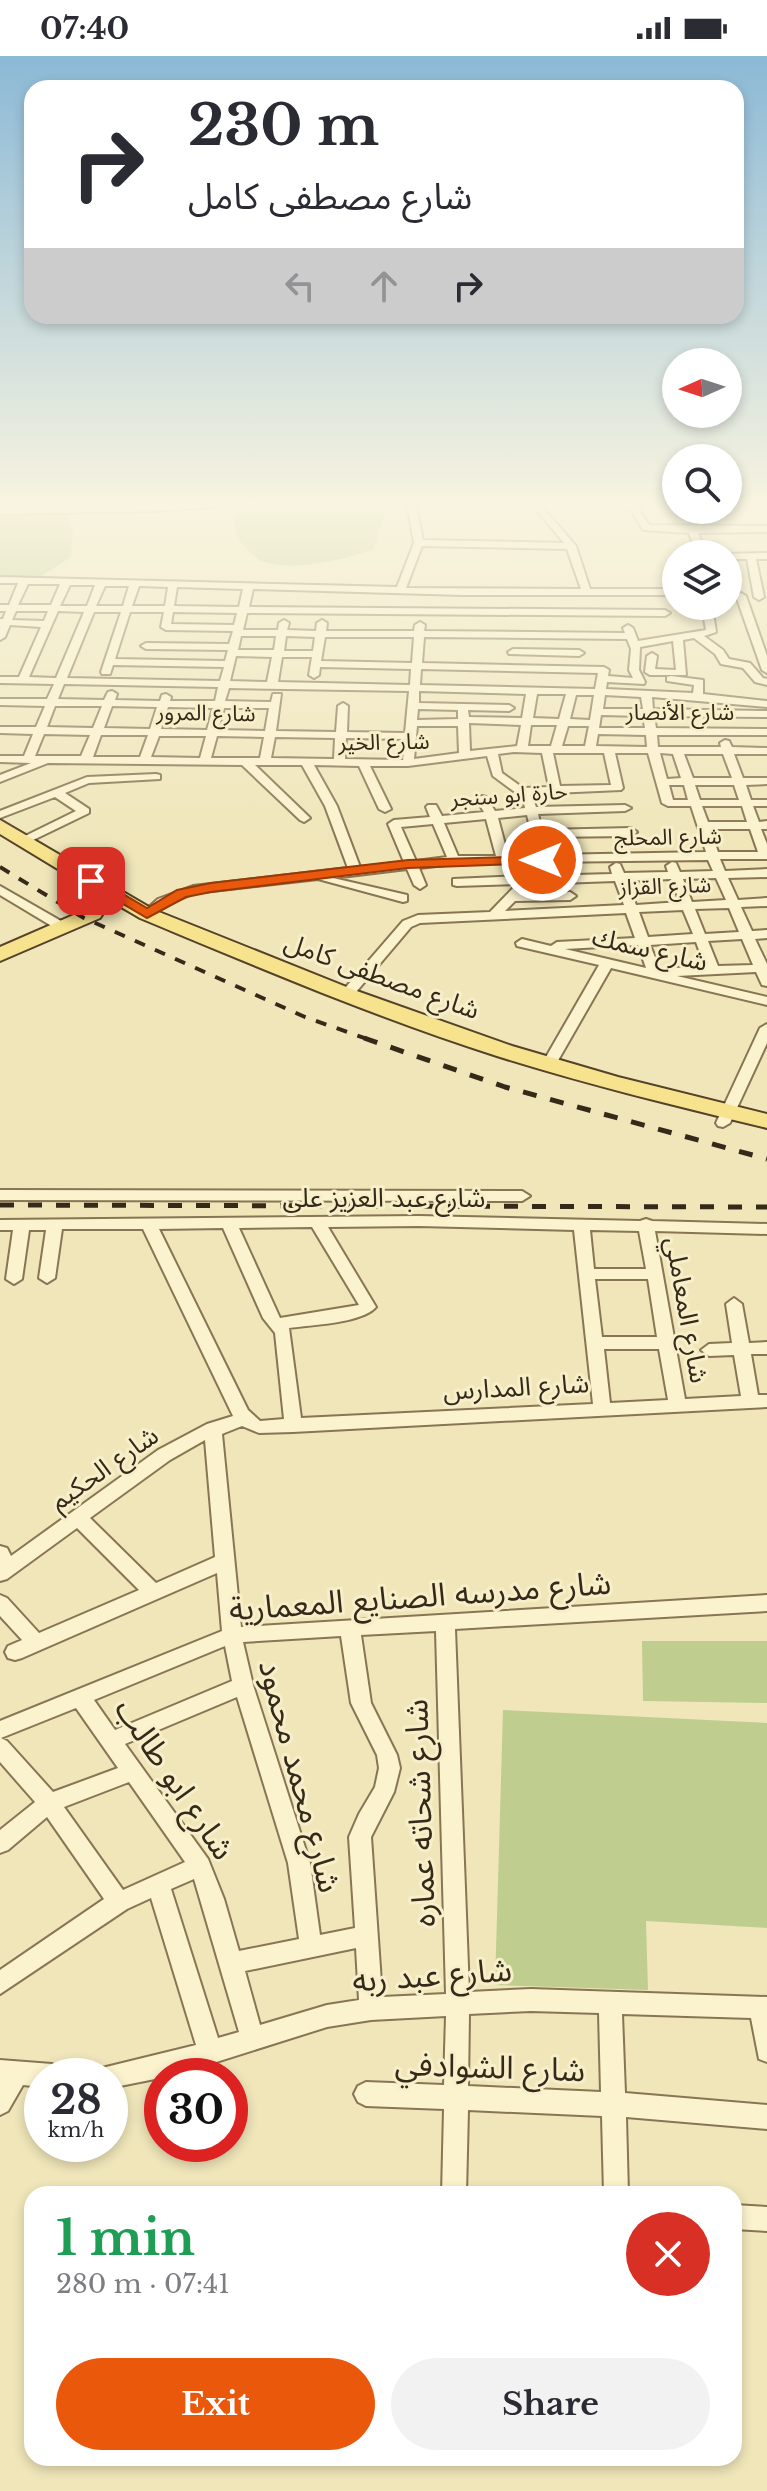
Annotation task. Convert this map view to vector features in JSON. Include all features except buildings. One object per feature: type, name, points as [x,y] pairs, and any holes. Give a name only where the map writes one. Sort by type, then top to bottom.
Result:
[{"type":"main road","name":"شارع مصطفى كامل","points":[[0,826],[107,903],[147,914],[346,995],[549,1064],[767,1132]]},
{"type":"main road","name":"شارع مصطفى كامل","points":[[0,835],[136,920],[339,1003],[551,1077],[726,1118],[767,1121]]},
{"type":"main road","points":[[0,955],[93,914],[101,901],[107,903]]},
{"type":"main road","points":[[0,963],[107,903]]},
{"type":"street","points":[[23,680],[51,616]]},
{"type":"street","points":[[28,759],[87,616]]},
{"type":"street","points":[[103,681],[124,616]]},
{"type":"street","points":[[167,616],[166,626],[169,628],[320,633],[417,666],[513,634],[592,636],[632,645],[652,656],[682,656]]},
{"type":"street","points":[[205,761],[242,616]]},
{"type":"street","points":[[265,761],[285,616]]},
{"type":"street","points":[[313,685],[323,616]]},
{"type":"street","points":[[364,686],[373,616]]},
{"type":"street","points":[[408,763],[421,616]]},
{"type":"street","points":[[461,616],[459,688],[465,757]]},
{"type":"street","points":[[524,616],[527,635]]},
{"type":"street","points":[[565,616],[579,653],[580,669]]},
{"type":"street","points":[[589,616],[592,636]]},
{"type":"street","points":[[133,682],[147,641],[232,654],[278,654],[316,659],[368,649],[420,633],[458,650],[513,668],[580,669],[636,683],[640,682],[633,666],[632,645],[625,616]]},
{"type":"street","points":[[748,616],[762,640],[767,670]]},
{"type":"street","points":[[632,645],[709,633],[709,620]]},
{"type":"street","points":[[0,637],[4,622],[48,624]]},
{"type":"street","points":[[751,624],[767,624]]},
{"type":"street","points":[[513,634],[513,668]]},
{"type":"street","points":[[696,635],[719,652],[725,662],[746,665],[758,679],[767,682]]},
{"type":"street","points":[[652,656],[650,672],[683,672],[678,638]]},
{"type":"street","points":[[145,760],[182,646]]},
{"type":"street","points":[[513,652],[579,653]]},
{"type":"street","points":[[109,662],[176,663],[232,654]]},
{"type":"street","points":[[590,750],[603,674]]},
{"type":"street","points":[[638,678],[699,682],[704,697],[715,713],[747,804],[761,825],[766,855]]},
{"type":"street","points":[[0,680],[225,683],[381,694]]},
{"type":"street","points":[[86,759],[117,681]]},
{"type":"street","points":[[276,687],[313,685],[602,692],[704,697],[767,704]]},
{"type":"street","points":[[522,749],[532,690]]},
{"type":"street","points":[[555,790],[552,749],[572,691]]},
{"type":"street","points":[[646,694],[653,750],[668,803],[767,803]]},
{"type":"street","points":[[0,702],[275,705]]},
{"type":"street","points":[[339,762],[343,706]]},
{"type":"street","points":[[413,706],[463,717],[563,722],[596,722],[648,713],[767,714]]},
{"type":"street","points":[[412,723],[509,708]]},
{"type":"street","name":"شارع الأنصار","points":[[596,722],[651,732],[767,732]]},
{"type":"street","name":"شارع المرور","points":[[0,730],[410,736]]},
{"type":"street","name":"شارع الخير","points":[[0,759],[408,763],[522,749],[767,751]]},
{"type":"street","points":[[523,791],[614,789],[617,785],[609,750]]},
{"type":"street","points":[[678,751],[713,856],[746,935],[764,968],[767,982]]},
{"type":"street","points":[[492,752],[497,774],[523,791],[532,811],[542,860],[528,880],[495,914]]},
{"type":"street","points":[[0,779],[49,759]]},
{"type":"street","points":[[245,761],[304,818]]},
{"type":"street","points":[[306,762],[331,806],[355,870]]},
{"type":"street","points":[[363,763],[385,809]]},
{"type":"street","points":[[0,815],[93,779],[156,777]]},
{"type":"street","points":[[662,782],[767,781]]},
{"type":"street","points":[[23,840],[85,811],[55,792]]},
{"type":"street","points":[[482,799],[491,815],[503,860]]},
{"type":"street","name":"حارة ابو سنجر","points":[[408,864],[392,826],[396,824],[624,804],[631,832]]},
{"type":"street","points":[[576,806],[589,859]]},
{"type":"street","points":[[432,807],[457,860],[461,882],[767,873]]},
{"type":"street","points":[[702,826],[761,825]]},
{"type":"street","points":[[538,834],[631,832],[638,858]]},
{"type":"street","name":"شارع المحلج","points":[[147,914],[162,902],[193,890],[408,864],[457,860],[766,855]]},
{"type":"street","points":[[669,857],[713,970]]},
{"type":"street","points":[[612,858],[650,972],[764,968]]},
{"type":"street","points":[[408,864],[420,885]]},
{"type":"street","points":[[311,875],[403,898]]},
{"type":"street","points":[[0,890],[64,928]]},
{"type":"street","points":[[511,897],[570,896]]},
{"type":"street","name":"شارع القزاز","points":[[346,995],[409,922],[422,918],[767,902]]},
{"type":"street","points":[[539,947],[767,934]]},
{"type":"street","name":"شارع سمك","points":[[522,943],[767,1001]]},
{"type":"street","points":[[549,1064],[607,963]]},
{"type":"street","points":[[726,1118],[767,1028]]},
{"type":"street","points":[[750,1066],[767,1069]]},
{"type":"street","points":[[0,1195],[522,1196]]},
{"type":"street","points":[[148,1222],[245,1418]]},
{"type":"street","name":"شارع عبد العزيز على","points":[[0,1225],[148,1222],[581,1223],[767,1229]]},
{"type":"street","points":[[278,1324],[361,1311],[368,1307],[317,1222]]},
{"type":"street","points":[[229,1223],[271,1318],[284,1336],[293,1426]]},
{"type":"street","points":[[581,1223],[602,1408]]},
{"type":"street","points":[[47,1278],[55,1224]]},
{"type":"street","name":"شارع المعاملي","points":[[646,1224],[677,1404]]},
{"type":"street","points":[[14,1279],[22,1225]]},
{"type":"street","points":[[587,1274],[655,1274]]},
{"type":"street","points":[[734,1304],[741,1349],[759,1401]]},
{"type":"street","points":[[595,1343],[667,1343]]},
{"type":"street","points":[[709,1350],[767,1348]]},
{"type":"street","name":"شارع المدارس","points":[[245,1418],[251,1424],[267,1427],[759,1401]]},
{"type":"street","name":"شارع الحكيم","points":[[2,1565],[78,1517],[164,1455],[213,1429],[245,1418]]},
{"type":"street","name":"شارع محمد محمود","points":[[213,1429],[232,1635],[243,1685],[299,1863],[311,1947]]},
{"type":"street","points":[[78,1517],[153,1592]]},
{"type":"street","points":[[15,1652],[227,1560]]},
{"type":"street","points":[[0,1603],[36,1643]]},
{"type":"street","name":"شارع مدرسه الصنايع المعمارية","points":[[0,1730],[232,1635],[767,1603]]},
{"type":"street","name":"شارع شحاته عماره","points":[[445,1622],[458,2002],[454,2186]]},
{"type":"street","points":[[350,1628],[361,1702],[369,1725],[389,1758],[390,1774],[385,1790],[363,1825],[360,1837],[371,2009]]},
{"type":"street","points":[[111,1741],[243,1685]]},
{"type":"street","name":"شارع ابو طالب","points":[[80,1697],[200,1866],[252,2037]]},
{"type":"street","points":[[0,1747],[49,1803],[119,1902]]},
{"type":"street","points":[[0,1843],[49,1803],[134,1771]]},
{"type":"street","points":[[0,1983],[119,1902],[200,1866]]},
{"type":"street","points":[[158,1884],[210,2051]]},
{"type":"street","points":[[232,1963],[366,1936]]},
{"type":"street","name":"شارع عبد ربه","points":[[128,2072],[175,2063],[327,2016],[371,2009],[458,2002],[764,2008]]},
{"type":"street","points":[[610,2003],[616,2186]]},
{"type":"street","points":[[764,2008],[767,2051]]},
{"type":"street","points":[[0,2103],[8,2073]]},
{"type":"street","name":"شارع الشوادفي","points":[[366,2094],[612,2104],[767,2117]]},
{"type":"street","points":[[742,2217],[767,2219]]},
{"type":"green space","points":[[642,1641],[767,1641],[767,1703],[643,1701]]},
{"type":"green space","points":[[503,1710],[767,1723],[767,1928],[646,1921],[648,1990],[495,1985]]},
{"type":"railway","points":[[0,867],[84,918],[305,1017],[370,1040]]},
{"type":"railway","points":[[364,1038],[505,1087],[767,1159]]},
{"type":"railway","points":[[0,1205],[767,1207]]},
{"type":"route","points":[[91,881],[147,914],[162,902],[182,893],[211,887],[408,864],[460,860],[542,860]]}]
